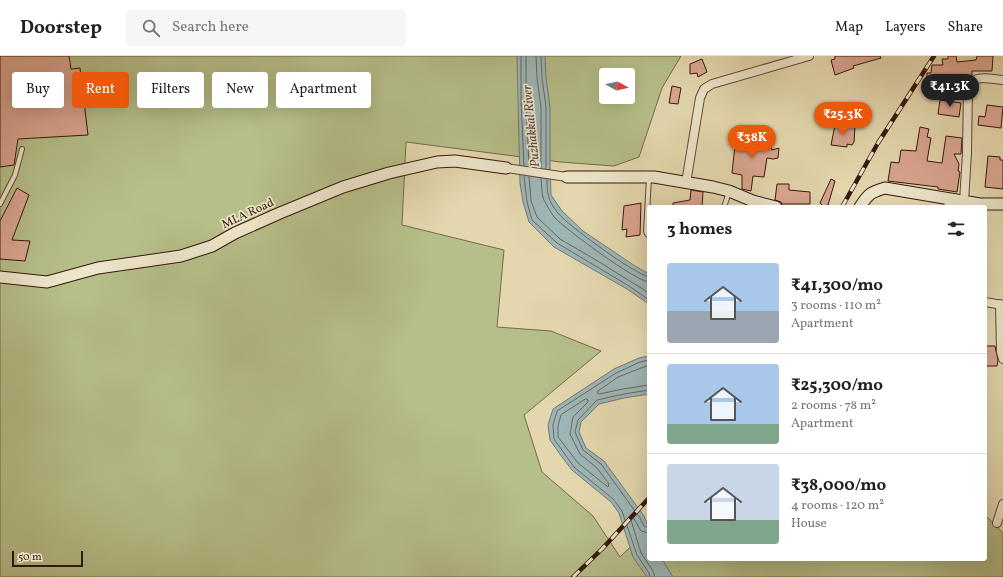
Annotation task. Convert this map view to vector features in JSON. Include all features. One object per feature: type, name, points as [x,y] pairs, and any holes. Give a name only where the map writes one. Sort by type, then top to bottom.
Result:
[{"type":"street","points":[[686,183],[700,98],[704,89],[712,84],[809,56]]},
{"type":"street","points":[[964,202],[967,152],[968,86],[971,81],[976,79],[1003,80]]},
{"type":"street","name":"MLA Road","points":[[0,277],[47,282],[98,268],[181,256],[212,246],[280,213],[343,187],[389,173],[437,162],[455,162],[506,168]]},
{"type":"street","points":[[506,168],[567,177],[649,177],[729,191],[753,201],[768,205]]},
{"type":"street","points":[[861,205],[867,196],[875,191],[885,188],[949,203],[964,202],[976,205]]},
{"type":"street","points":[[987,205],[1003,204]]},
{"type":"street","points":[[987,302],[1001,304],[1001,352],[1003,359]]},
{"type":"street","points":[[997,523],[1003,504]]},
{"type":"lane","points":[[0,204],[15,175],[22,149]]},
{"type":"lane","points":[[647,205],[649,177]]},
{"type":"lane","points":[[725,205],[729,191]]},
{"type":"lane","points":[[647,213],[647,234]]},
{"type":"green space","points":[[0,56],[681,56],[662,88],[639,157],[614,166],[560,162],[406,142],[402,225],[504,250],[497,327],[551,331],[601,351],[524,415],[542,472],[593,516],[620,557],[647,531],[647,561],[987,561],[987,517],[1003,533],[1003,577],[0,577]]},
{"type":"water","name":"Puzhakkal River","points":[[517,56],[545,56],[550,107],[551,195],[562,211],[583,231],[647,273],[647,303],[627,289],[554,247],[529,222],[523,202],[520,183]]},
{"type":"water","points":[[647,356],[647,394],[599,404],[581,422],[579,432],[586,448],[604,461],[644,516],[647,523],[647,561],[663,561],[673,577],[647,577],[633,557],[619,513],[611,502],[572,470],[550,440],[548,425],[553,409],[614,369],[639,358]]},
{"type":"building","points":[[0,56],[69,56],[71,69],[80,68],[80,72],[72,72],[72,108],[85,108],[88,135],[18,139],[14,165],[0,167]]},
{"type":"building","points":[[835,56],[880,56],[881,58],[853,66],[854,68],[835,75],[831,60],[835,59]]},
{"type":"building","points":[[948,56],[956,56],[957,62],[976,60],[977,56],[993,56],[992,71],[972,71],[972,75],[968,78],[927,82],[927,73],[931,73],[932,65],[943,65],[942,59],[948,59]]},
{"type":"building","points":[[702,59],[707,72],[698,77],[697,73],[690,74],[690,64]]},
{"type":"building","points":[[672,86],[681,88],[678,104],[669,103]]},
{"type":"building","points":[[940,100],[961,103],[959,117],[938,114]]},
{"type":"building","points":[[987,105],[1003,107],[1001,128],[978,125],[979,116],[985,117]]},
{"type":"building","points":[[835,125],[855,126],[854,142],[852,145],[847,144],[847,147],[831,145]]},
{"type":"building","points":[[920,127],[929,129],[927,137],[931,138],[927,161],[942,163],[946,136],[962,138],[961,154],[954,154],[959,164],[958,171],[960,172],[957,192],[938,189],[938,187],[888,181],[891,162],[899,163],[901,150],[916,151]]},
{"type":"building","points":[[733,137],[770,141],[772,150],[779,148],[778,158],[767,158],[764,177],[753,176],[751,191],[742,189],[742,175],[732,173],[735,145],[732,144]]},
{"type":"building","points":[[988,156],[1000,157],[1000,160],[1003,160],[1003,189],[985,187]]},
{"type":"building","points":[[831,179],[835,181],[828,205],[822,205],[820,203]]},
{"type":"building","points":[[777,184],[789,184],[789,190],[810,192],[810,204],[782,204],[781,202],[775,200]]},
{"type":"building","points":[[17,188],[29,195],[12,240],[30,241],[25,261],[0,259],[0,221]]},
{"type":"building","points":[[691,190],[703,192],[702,205],[673,205],[673,203],[690,200]]},
{"type":"building","points":[[641,203],[640,235],[626,237],[627,229],[622,230],[624,206]]},
{"type":"building","points":[[987,346],[995,346],[998,360],[997,366],[987,366]]},
{"type":"railway","points":[[843,205],[878,143],[934,56]]},
{"type":"railway","points":[[573,577],[602,549],[647,500]]}]
